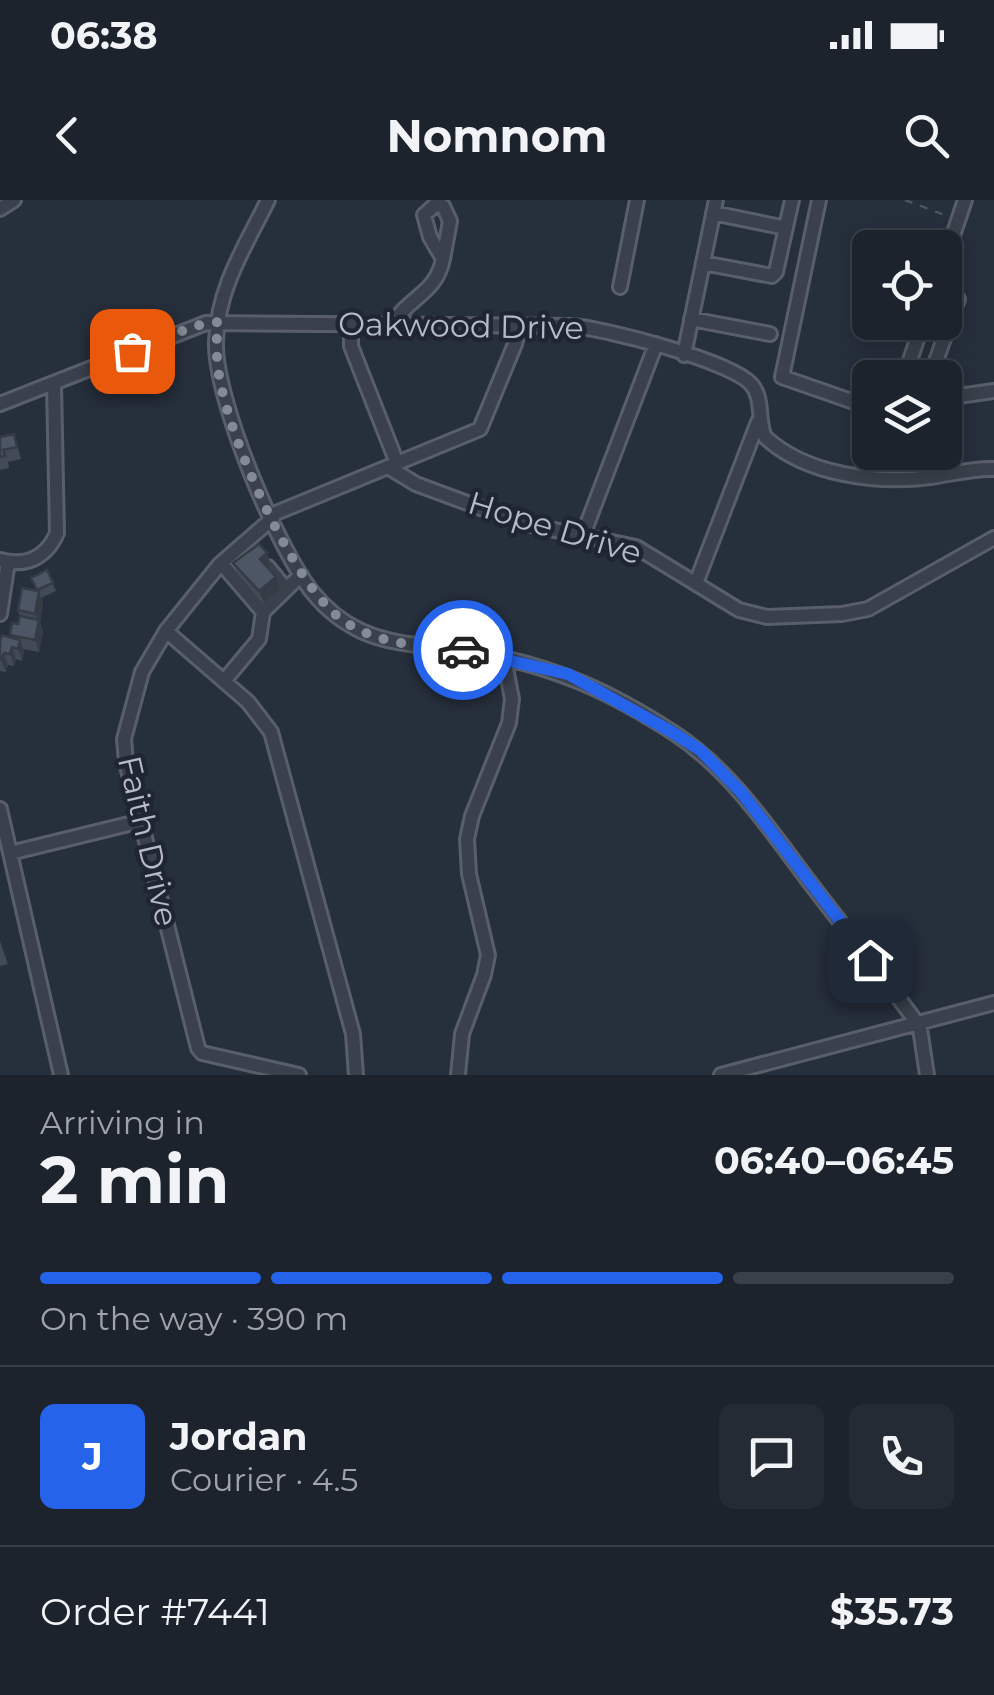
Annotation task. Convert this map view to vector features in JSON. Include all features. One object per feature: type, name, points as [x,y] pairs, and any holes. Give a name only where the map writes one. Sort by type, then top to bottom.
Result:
[{"type":"street","points":[[0,209],[14,200]]},
{"type":"street","points":[[268,200],[222,295],[216,343],[224,397],[237,438],[301,576],[333,613],[366,633],[408,644],[504,658],[580,680],[700,750],[741,792],[918,1022],[927,1075]]},
{"type":"street","points":[[620,286],[636,200]]},
{"type":"street","points":[[703,263],[772,276],[792,200]]},
{"type":"street","points":[[819,200],[782,377],[852,401]]},
{"type":"street","points":[[955,230],[966,200]]},
{"type":"street","points":[[684,354],[715,207],[786,228]]},
{"type":"street","points":[[392,324],[404,306],[440,278],[444,259]]},
{"type":"street","points":[[691,318],[770,334]]},
{"type":"street","name":"Oakwood Drive","points":[[0,404],[180,332],[218,322],[608,329],[739,374],[753,386],[759,400],[764,437],[809,462],[850,474],[901,479],[994,468]]},
{"type":"street","points":[[350,324],[352,346],[392,465]]},
{"type":"street","name":"Faith Drive","points":[[298,1075],[263,1071],[202,1053],[198,1048],[124,750],[142,672],[166,631],[221,563],[249,546],[272,516],[480,429],[520,325]]},
{"type":"street","points":[[582,535],[656,344]]},
{"type":"street","points":[[0,614],[4,561],[24,563],[37,558],[57,533],[54,385]]},
{"type":"street","points":[[962,396],[994,391]]},
{"type":"street","points":[[696,583],[759,420]]},
{"type":"street","name":"Hope Drive","points":[[392,465],[416,484],[521,523],[636,546],[739,610],[756,616],[842,614],[879,605],[994,538]]},
{"type":"street","points":[[221,563],[263,612]]},
{"type":"street","points":[[268,568],[286,590]]},
{"type":"street","points":[[224,681],[259,639],[263,612],[301,576]]},
{"type":"street","points":[[166,631],[260,714],[277,748],[356,1050],[356,1075]]},
{"type":"street","points":[[458,1075],[462,1034],[488,955],[470,874],[467,839],[472,816],[509,724],[512,699],[504,658]]},
{"type":"street","points":[[0,809],[60,1075]]},
{"type":"street","points":[[10,853],[142,821]]},
{"type":"street","points":[[721,1075],[994,1002]]},
{"type":"path","points":[[904,200],[958,220]]},
{"type":"building","points":[[14,434],[17,447],[3,450],[5,456],[0,457],[0,437]]},
{"type":"building","points":[[259,544],[267,553],[260,559],[276,577],[259,591],[233,563]]},
{"type":"building","points":[[47,570],[53,583],[37,590],[31,578]]},
{"type":"building","points":[[22,588],[39,591],[35,614],[18,610]]},
{"type":"building","points":[[20,616],[39,620],[35,640],[10,635],[12,623],[18,624]]},
{"type":"building","points":[[2,635],[20,640],[18,649],[12,647],[10,654],[4,653],[0,660],[0,642]]},
{"type":"way so far","points":[[132,351],[195,326],[218,322],[218,369],[232,425],[283,542],[308,585],[333,613],[366,633],[408,644],[463,650]]},
{"type":"route","points":[[463,650],[568,674],[700,750],[741,792],[870,960]]}]
